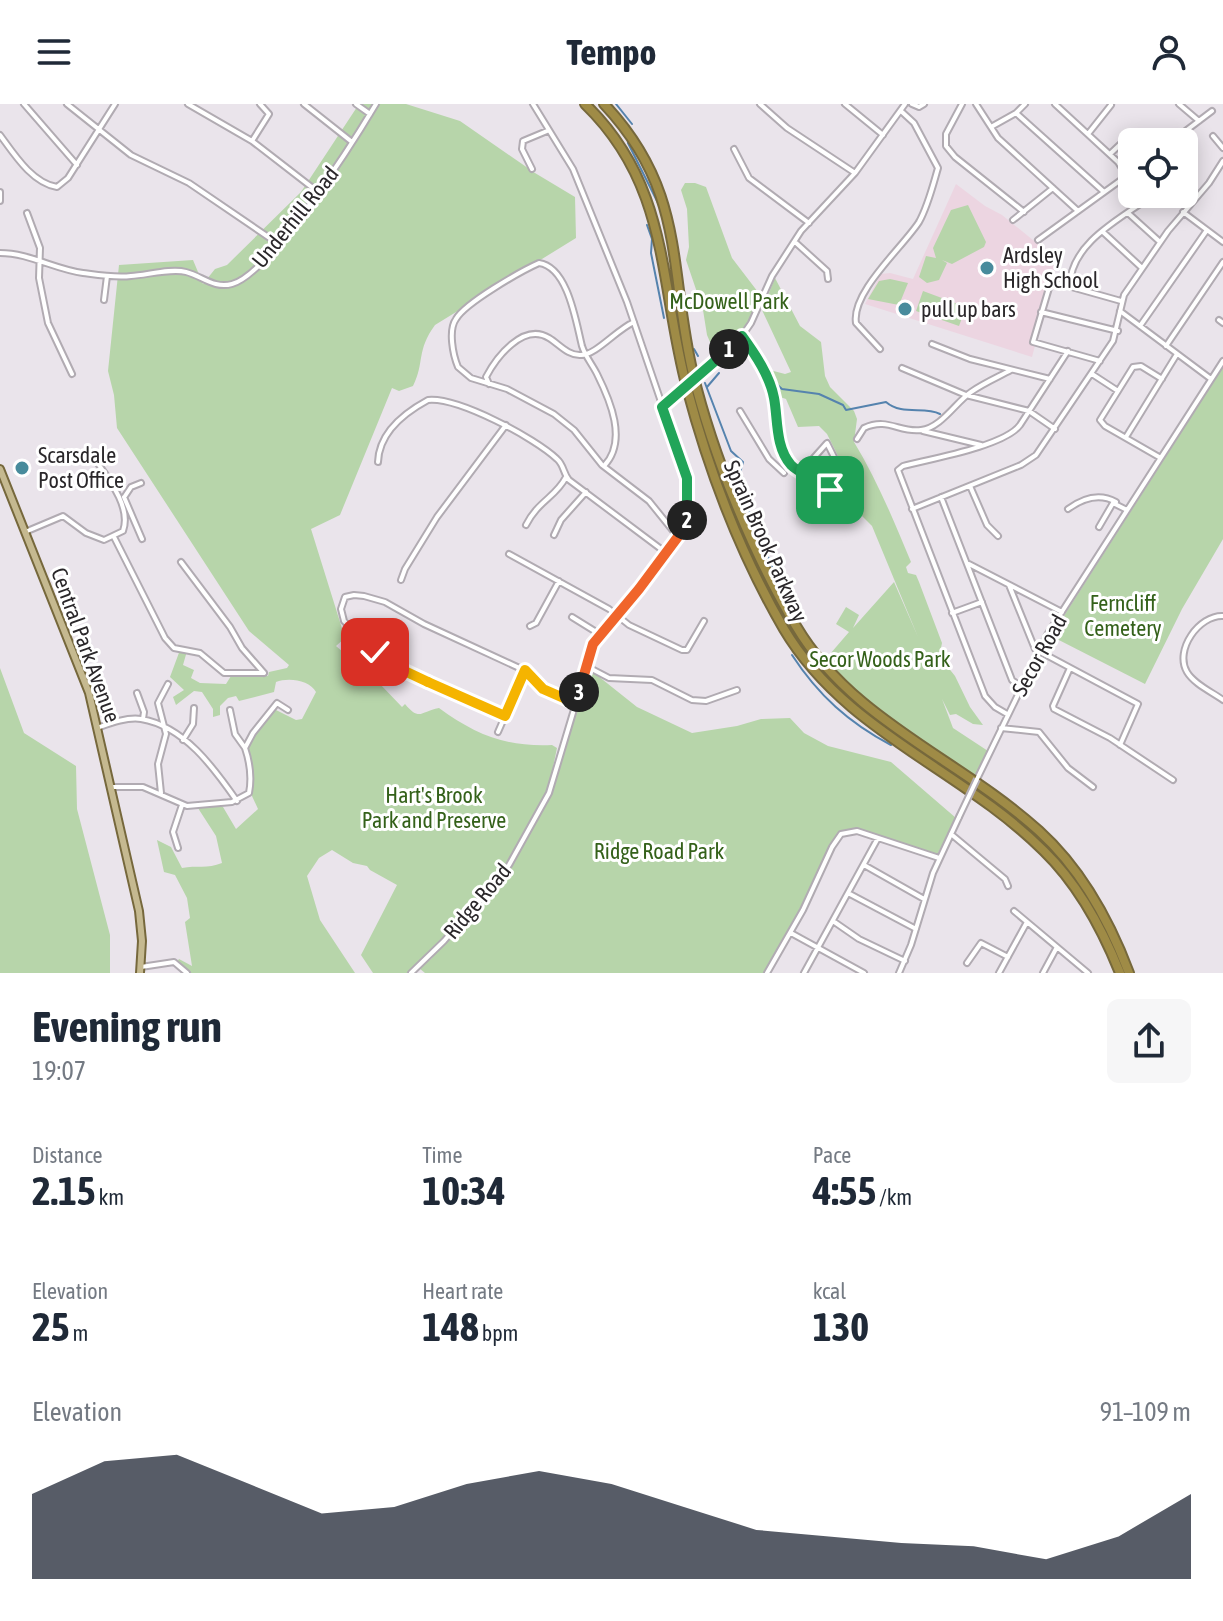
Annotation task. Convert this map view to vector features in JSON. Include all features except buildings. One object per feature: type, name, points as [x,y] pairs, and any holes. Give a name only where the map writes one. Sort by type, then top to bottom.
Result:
[{"type":"highway","name":"Sprain Brook Parkway","points":[[585,104],[614,137],[644,189],[659,237],[680,356],[700,434],[748,556],[789,636],[818,677],[847,705],[991,806],[1052,859],[1088,907],[1120,973]]},
{"type":"highway","name":"Sprain Brook Parkway","points":[[604,104],[641,153],[663,198],[673,237],[688,347],[702,406],[752,538],[797,628],[820,661],[855,697],[1002,801],[1041,833],[1086,887],[1130,973]]},
{"type":"main road","name":"Central Park Avenue","points":[[0,469],[83,678],[133,886],[142,932],[141,970]]},
{"type":"street","points":[[24,104],[77,165]]},
{"type":"street","points":[[67,104],[131,155],[189,183],[277,243]]},
{"type":"street","points":[[0,135],[22,164],[50,186],[57,187],[77,165],[115,104]]},
{"type":"street","points":[[188,104],[252,141],[319,193]]},
{"type":"street","points":[[252,141],[269,114],[260,104]]},
{"type":"street","points":[[304,104],[353,142]]},
{"type":"street","points":[[356,104],[370,114]]},
{"type":"street","name":"Underhill Road","points":[[0,253],[24,256],[62,270],[107,276],[130,277],[180,271],[217,285],[233,284],[247,275],[319,193],[376,104]]},
{"type":"street","points":[[533,104],[573,169],[665,405],[742,336],[772,276],[795,242],[855,173],[903,108]]},
{"type":"street","points":[[760,104],[787,128],[855,173]]},
{"type":"street","points":[[845,104],[883,135]]},
{"type":"street","points":[[880,349],[856,323],[856,313],[880,268],[919,221],[938,168],[914,123],[897,104]]},
{"type":"street","points":[[912,104],[919,107],[924,104]]},
{"type":"street","points":[[962,104],[946,134],[946,146],[955,157],[1024,212]]},
{"type":"street","points":[[976,104],[998,138],[1078,211]]},
{"type":"street","points":[[990,128],[1025,104]]},
{"type":"street","points":[[1179,104],[1199,121]]},
{"type":"street","points":[[1058,105],[1118,163]]},
{"type":"street","points":[[1088,134],[1111,105]]},
{"type":"street","points":[[1190,128],[1212,111]]},
{"type":"street","points":[[1016,113],[1104,192]]},
{"type":"street","points":[[532,169],[522,149],[523,141],[547,131]]},
{"type":"street","points":[[1213,136],[1223,148]]},
{"type":"street","points":[[1110,154],[1118,146]]},
{"type":"street","points":[[734,149],[749,178],[809,223]]},
{"type":"street","points":[[1198,195],[1223,161]]},
{"type":"street","points":[[1038,240],[1118,182]]},
{"type":"street","points":[[1013,220],[1053,188]]},
{"type":"street","points":[[0,192],[0,201]]},
{"type":"street","points":[[1070,287],[1072,269],[1079,252],[1135,208]]},
{"type":"street","points":[[912,509],[1029,461],[1092,374],[1118,331],[1122,301],[1160,242],[1187,208]]},
{"type":"street","points":[[1183,212],[1223,242]]},
{"type":"street","points":[[27,213],[40,248],[39,278],[48,323],[72,374]]},
{"type":"street","points":[[1128,213],[1160,242]]},
{"type":"street","points":[[1140,326],[1207,230]]},
{"type":"street","points":[[1103,232],[1142,268]]},
{"type":"street","points":[[795,242],[827,271],[828,279]]},
{"type":"street","points":[[1166,346],[1223,262]]},
{"type":"street","points":[[604,466],[615,449],[615,424],[602,385],[586,355],[560,277],[547,265],[539,263],[471,305],[454,322],[454,353],[460,370],[467,376],[507,389],[554,414],[574,430],[604,466],[649,501],[678,537]]},
{"type":"street","points":[[104,300],[107,276]]},
{"type":"street","points":[[1050,281],[1122,301]]},
{"type":"street","points":[[1049,288],[1033,342],[1100,361]]},
{"type":"street","points":[[1120,311],[1211,379]]},
{"type":"street","points":[[1041,312],[1118,331]]},
{"type":"street","points":[[480,381],[500,355],[535,333],[546,336],[572,354],[586,355],[616,331],[634,322]]},
{"type":"street","points":[[742,336],[757,357],[775,398],[775,418],[790,464],[826,491],[830,491],[843,475],[827,443],[801,470]]},
{"type":"street","points":[[932,344],[970,359],[1050,379]]},
{"type":"street","points":[[1007,714],[985,696],[898,469],[1012,435],[1068,351]]},
{"type":"street","points":[[1125,437],[1177,354]]},
{"type":"street","name":"Secor Road","points":[[899,973],[939,858],[1038,651],[1223,361]]},
{"type":"street","points":[[1160,457],[1100,422],[1135,366],[1141,366],[1162,379]]},
{"type":"street","points":[[902,368],[966,395],[1029,411],[1055,429]]},
{"type":"street","points":[[921,430],[935,424],[966,395],[1011,370]]},
{"type":"street","points":[[1092,374],[1118,391]]},
{"type":"street","points":[[486,377],[489,384]]},
{"type":"street","points":[[378,462],[379,451],[392,427],[406,414],[428,400],[444,402],[506,425],[556,457],[566,477],[665,553]]},
{"type":"street","name":"Ridge Road","points":[[411,973],[444,941],[509,865],[549,793],[589,651],[684,527],[688,508],[687,478],[665,405]]},
{"type":"street","points":[[740,411],[769,459],[784,473]]},
{"type":"street","points":[[857,439],[864,428],[886,423],[981,445]]},
{"type":"street","points":[[401,580],[450,497],[506,425]]},
{"type":"street","points":[[88,449],[123,499],[142,539]]},
{"type":"street","points":[[526,525],[538,505],[558,490],[566,477]]},
{"type":"street","points":[[25,532],[63,516],[88,534],[106,540],[114,537],[125,526],[123,499],[131,487],[141,483]]},
{"type":"street","points":[[970,486],[987,525],[998,536]]},
{"type":"street","points":[[554,535],[561,520],[586,492]]},
{"type":"street","points":[[941,497],[1012,680],[1021,687]]},
{"type":"street","points":[[1068,509],[1088,498],[1108,498],[1127,510]]},
{"type":"street","points":[[1099,527],[1116,502]]},
{"type":"street","points":[[114,537],[150,611],[172,646],[197,652],[226,674],[264,673],[242,648],[181,562]]},
{"type":"street","points":[[509,554],[629,625],[684,651],[692,644],[704,621]]},
{"type":"street","points":[[966,563],[1062,612]]},
{"type":"street","points":[[530,626],[536,623],[559,581]]},
{"type":"street","points":[[1009,585],[1031,643],[1038,651],[1138,704],[1120,745]]},
{"type":"street","points":[[505,716],[385,661],[344,621],[342,604],[345,597],[354,595],[378,600],[525,670],[543,689],[575,703]]},
{"type":"street","points":[[952,613],[982,602]]},
{"type":"street","points":[[1223,616],[1208,618],[1184,650],[1183,662],[1186,671],[1223,700]]},
{"type":"street","points":[[572,617],[601,635]]},
{"type":"street","points":[[586,666],[609,678],[652,680],[697,701],[737,690]]},
{"type":"street","points":[[1070,668],[1053,706],[1055,710],[1120,745],[1173,780]]},
{"type":"street","points":[[498,732],[525,670]]},
{"type":"street","points":[[161,793],[158,764],[166,729],[158,703],[168,684]]},
{"type":"street","points":[[137,693],[144,712],[143,719]]},
{"type":"street","points":[[245,748],[277,703],[288,710]]},
{"type":"street","points":[[183,740],[193,724],[194,708]]},
{"type":"street","points":[[111,787],[143,787],[182,805],[237,801],[249,793],[249,758],[235,734],[230,710]]},
{"type":"street","points":[[97,728],[123,720],[143,719],[166,729],[206,760],[237,801]]},
{"type":"street","points":[[1001,728],[1039,732],[1063,762],[1093,787]]},
{"type":"street","points":[[1057,767],[1063,762]]},
{"type":"street","points":[[178,848],[173,832],[182,805]]},
{"type":"street","points":[[767,973],[791,933],[832,847],[843,833],[857,831],[939,858]]},
{"type":"street","points":[[951,834],[1005,879],[1008,886]]},
{"type":"street","points":[[804,973],[878,838]]},
{"type":"street","points":[[864,865],[925,899]]},
{"type":"street","points":[[848,893],[916,929]]},
{"type":"street","points":[[1014,911],[1088,973]]},
{"type":"street","points":[[833,921],[859,939],[905,961]]},
{"type":"street","points":[[999,973],[1027,922]]},
{"type":"street","points":[[791,933],[864,973]]},
{"type":"street","points":[[967,963],[981,943],[1008,957]]},
{"type":"street","points":[[1043,973],[1057,947]]},
{"type":"street","points":[[141,970],[174,962],[187,973]]},
{"type":"shaded area","name":"Ardsley High School","points":[[956,184],[1002,215],[1055,258],[1057,263],[1032,357],[865,304],[881,274],[913,279]]},
{"type":"green space","name":"Hart's Brook Park and Preserve","points":[[359,104],[406,104],[460,121],[575,197],[576,238],[435,325],[425,342],[413,386],[399,391],[392,388],[340,515],[311,529],[345,638],[336,646],[402,707],[405,704],[414,713],[439,708],[492,737],[557,748],[549,787],[507,866],[447,935],[407,973],[373,973],[361,955],[397,885],[367,866],[353,863],[332,850],[319,858],[307,876],[320,920],[355,973],[190,973],[177,962],[179,959],[192,966],[185,922],[190,918],[187,898],[175,875],[164,872],[157,840],[171,847],[182,868],[222,863],[216,836],[196,805],[223,807],[236,829],[258,809],[252,796],[248,747],[251,737],[274,709],[296,720],[302,719],[316,692],[304,682],[276,682],[274,692],[239,701],[236,696],[228,698],[220,706],[220,715],[213,717],[213,709],[202,692],[194,691],[176,705],[173,697],[184,690],[170,677],[180,650],[187,651],[183,665],[194,670],[191,678],[200,683],[226,684],[231,676],[268,676],[269,672],[289,665],[249,631],[117,428],[108,371],[119,265],[193,260],[203,284],[215,269],[227,265],[301,192]]},
{"type":"green space","name":"McDowell Park","points":[[685,183],[706,187],[732,258],[761,296],[748,325],[723,351],[710,342],[707,335],[703,310],[686,260],[689,247],[687,209],[681,190]]},
{"type":"green space","points":[[968,205],[986,242],[984,247],[952,264],[942,260],[947,263],[939,280],[927,283],[919,277],[926,256],[936,258],[933,248],[951,210]]},
{"type":"green space","name":"Secor Woods Park","points":[[775,278],[800,326],[821,342],[825,376],[830,387],[854,411],[857,419],[854,442],[878,486],[911,562],[906,567],[908,573],[916,575],[919,582],[942,643],[940,653],[943,661],[983,725],[973,724],[956,714],[950,715],[942,699],[953,728],[988,751],[975,777],[856,693],[824,661],[849,632],[836,624],[846,607],[859,615],[853,628],[894,582],[918,637],[872,526],[854,508],[857,494],[827,434],[819,426],[798,427],[786,399],[777,396],[766,369],[785,374],[791,372],[762,310]]},
{"type":"green space","points":[[890,279],[908,283],[899,305],[868,299],[879,281]]},
{"type":"green space","points":[[923,291],[966,307],[959,326],[916,311]]},
{"type":"green space","name":"Ferncliff Cemetery","points":[[1223,367],[1223,539],[1182,609],[1145,684],[1051,636]]},
{"type":"green space","points":[[0,668],[24,733],[76,766],[77,809],[110,935],[110,973],[0,973]]},
{"type":"green space","name":"Ridge Road Park","points":[[588,668],[637,707],[692,733],[761,719],[790,718],[804,733],[828,746],[891,762],[956,818],[937,855],[856,829],[841,831],[767,973],[425,973],[419,968],[431,959],[510,868],[547,802]]},
{"type":"waterway","points":[[616,104],[632,124]]},
{"type":"waterway","points":[[628,143],[659,205]]},
{"type":"waterway","points":[[647,225],[652,239],[651,253],[664,318]]},
{"type":"waterway","points":[[694,349],[698,356]]},
{"type":"waterway","points":[[765,368],[782,389],[819,394],[843,405],[846,410],[886,402],[899,409],[940,414]]},
{"type":"waterway","points":[[707,387],[719,373]]},
{"type":"waterway","points":[[705,383],[731,451],[743,462],[739,476],[743,495],[762,545],[798,618]]},
{"type":"waterway","points":[[792,655],[836,707],[891,745]]},
{"type":"place","name":"Ardsley High School","points":[[987,268]]},
{"type":"place","name":"pull up bars","points":[[905,309]]},
{"type":"place","name":"Scarsdale Post Office","points":[[22,468]]},
{"type":"route","points":[[375,652],[401,670],[505,716],[525,670],[543,689],[575,703],[593,644],[639,589],[687,520],[687,478],[662,407],[742,336],[757,357],[775,398],[775,418],[790,464],[805,472],[826,491],[830,490]]}]
